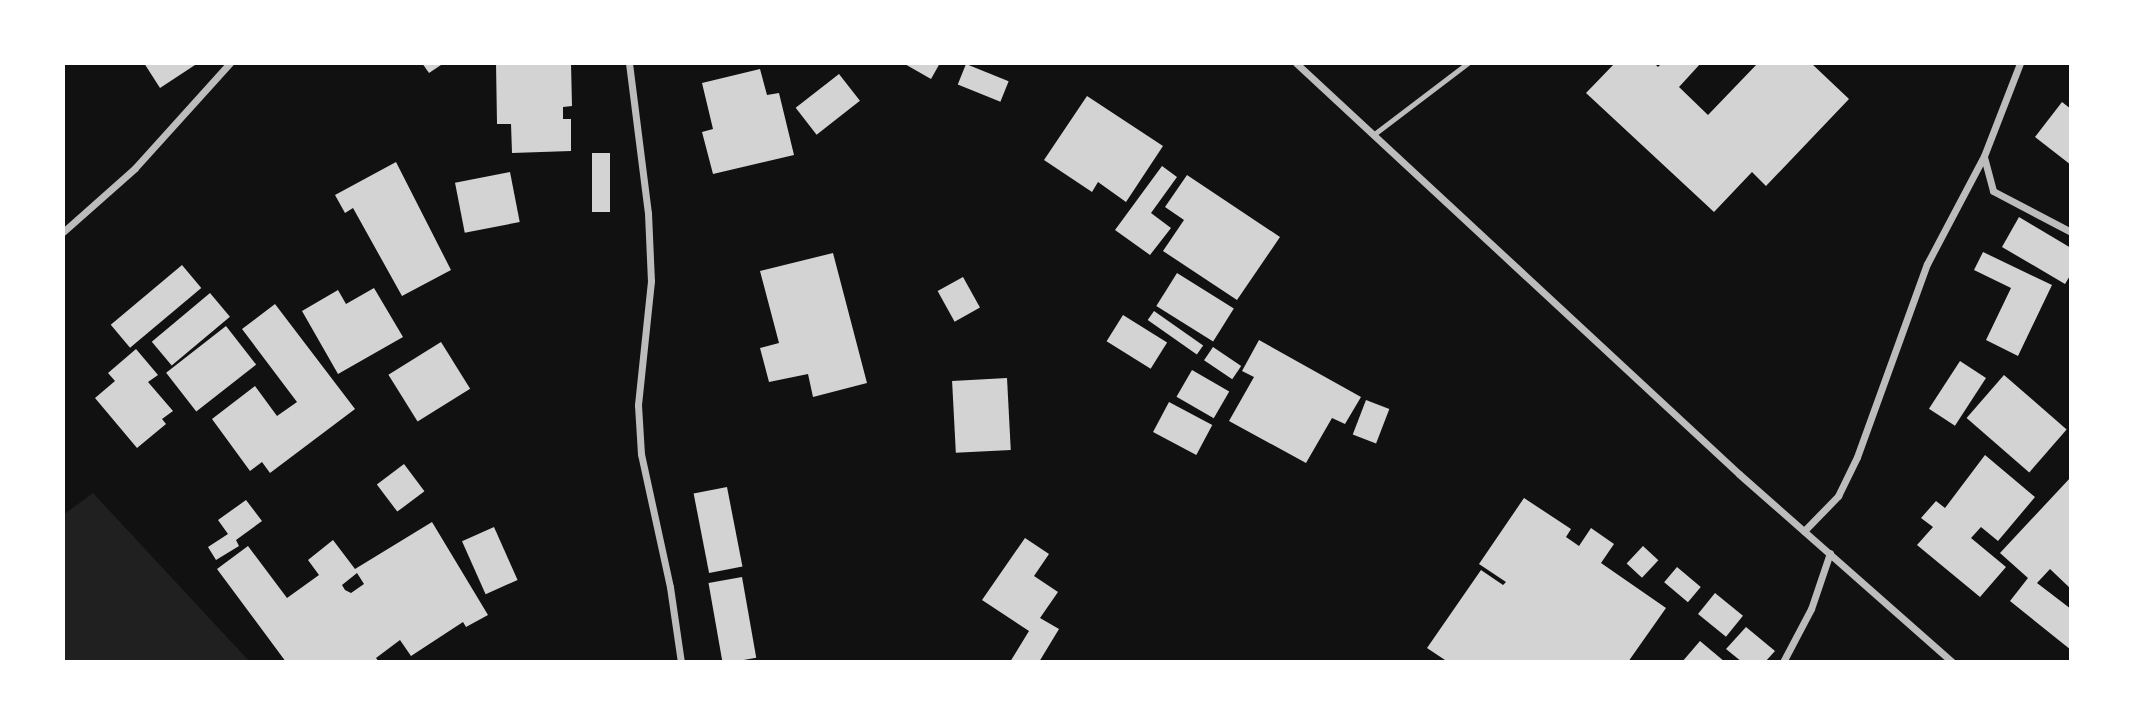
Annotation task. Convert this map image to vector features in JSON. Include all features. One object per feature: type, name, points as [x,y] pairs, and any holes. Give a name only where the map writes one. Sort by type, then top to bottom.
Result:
[{"type":"street","points":[[63,232],[135,168],[230,63]]},
{"type":"street","points":[[629,63],[648,213],[651,281],[638,405],[641,454],[681,662]]},
{"type":"street","points":[[1296,63],[1804,531],[1952,662]]},
{"type":"street","points":[[1804,531],[1838,496],[1857,457],[1927,264],[1984,156],[2020,63]]},
{"type":"street","points":[[1984,156],[1993,191],[2071,232]]},
{"type":"street","points":[[1783,662],[1811,609],[1830,553]]},
{"type":"lane","points":[[1373,135],[1468,63]]},
{"type":"shaded area","points":[[93,493],[250,662],[63,662],[63,515]]},
{"type":"building","points":[[144,63],[194,63],[195,65],[160,88]]},
{"type":"building","points":[[422,63],[444,63],[429,73]]},
{"type":"building","points":[[496,63],[571,63],[572,106],[563,107],[563,119],[571,119],[571,151],[512,153],[511,124],[497,124]]},
{"type":"building","points":[[903,63],[940,63],[931,79]]},
{"type":"building","points":[[1615,63],[1654,63],[1658,67],[1662,63],[1701,63],[1679,87],[1708,115],[1758,63],[1811,63],[1849,99],[1766,186],[1752,172],[1714,212],[1586,93]]},
{"type":"building","points":[[966,64],[1009,81],[1000,102],[958,84]]},
{"type":"building","points":[[760,69],[767,95],[779,93],[794,155],[713,174],[702,132],[713,129],[702,83]]},
{"type":"building","points":[[839,74],[860,101],[817,135],[796,108]]},
{"type":"building","points":[[1087,96],[1163,146],[1126,202],[1098,182],[1092,192],[1044,160]]},
{"type":"building","points":[[2062,102],[2071,109],[2071,165],[2035,137]]},
{"type":"building","points":[[592,153],[610,153],[610,212],[592,212]]},
{"type":"building","points":[[396,162],[451,270],[402,296],[353,208],[345,213],[335,195]]},
{"type":"building","points":[[1162,166],[1177,177],[1151,213],[1171,228],[1150,255],[1115,230]]},
{"type":"building","points":[[510,172],[520,222],[465,233],[455,183]]},
{"type":"building","points":[[1187,175],[1280,237],[1237,300],[1163,251],[1184,220],[1165,207]]},
{"type":"building","points":[[2019,217],[2071,248],[2071,274],[2065,284],[2002,247]]},
{"type":"building","points":[[1983,252],[2052,285],[2018,356],[1986,340],[2011,288],[1974,270]]},
{"type":"building","points":[[833,253],[867,383],[813,397],[808,374],[769,382],[760,348],[779,343],[760,271]]},
{"type":"building","points":[[182,265],[201,288],[130,348],[111,325]]},
{"type":"building","points":[[1177,273],[1234,309],[1213,342],[1156,306]]},
{"type":"building","points":[[963,277],[980,308],[955,322],[938,291]]},
{"type":"building","points":[[374,288],[403,337],[338,374],[302,311],[338,290],[346,304]]},
{"type":"building","points":[[210,293],[230,317],[172,366],[152,342]]},
{"type":"building","points":[[275,304],[355,409],[270,473],[262,462],[250,471],[212,419],[255,386],[277,416],[297,402],[242,329]]},
{"type":"building","points":[[1154,311],[1203,345],[1197,354],[1148,320]]},
{"type":"building","points":[[1123,315],[1167,343],[1151,369],[1107,341]]},
{"type":"building","points":[[226,326],[256,365],[196,411],[166,373]]},
{"type":"building","points":[[1259,340],[1361,397],[1345,424],[1332,418],[1306,463],[1229,421],[1254,377],[1242,371]]},
{"type":"building","points":[[441,342],[470,389],[418,421],[388,375]]},
{"type":"building","points":[[1213,347],[1241,366],[1232,379],[1204,360]]},
{"type":"building","points":[[136,349],[158,375],[148,382],[173,411],[162,419],[166,424],[137,448],[95,398],[115,381],[108,373]]},
{"type":"building","points":[[1960,361],[1986,378],[1955,426],[1929,409]]},
{"type":"building","points":[[1192,370],[1229,392],[1214,418],[1176,397]]},
{"type":"building","points":[[2004,375],[2067,429],[2029,472],[1967,418]]},
{"type":"building","points":[[1007,378],[1011,450],[956,453],[952,381]]},
{"type":"building","points":[[1366,400],[1389,409],[1376,444],[1353,435]]},
{"type":"building","points":[[1169,402],[1212,425],[1196,455],[1153,432]]},
{"type":"building","points":[[1985,455],[2035,497],[1998,541],[1981,527],[1971,538],[2006,567],[1980,597],[1917,545],[1933,527],[1921,518],[1936,501],[1945,508]]},
{"type":"building","points":[[404,464],[424,491],[397,512],[377,484]]},
{"type":"building","points":[[2071,477],[2071,589],[2050,569],[2037,583],[2071,609],[2071,650],[2010,601],[2028,578],[2000,553]]},
{"type":"building","points":[[727,487],[742,567],[709,573],[694,493]]},
{"type":"building","points":[[1524,498],[1571,529],[1566,537],[1579,546],[1591,528],[1614,544],[1601,563],[1666,608],[1628,662],[1448,662],[1427,648],[1481,570],[1503,585],[1506,582],[1479,564]]},
{"type":"building","points":[[246,500],[262,521],[236,540],[239,546],[216,560],[208,547],[228,534],[218,520]]},
{"type":"building","points":[[432,522],[488,615],[466,627],[463,622],[411,656],[400,640],[376,658],[379,662],[286,662],[217,569],[248,546],[287,598],[319,575],[308,560],[333,540],[355,569]],"holes":[[[357,573],[364,584],[351,593],[342,585]]]},
{"type":"building","points":[[494,527],[518,580],[486,594],[462,541]]},
{"type":"building","points":[[1025,538],[1049,554],[1034,576],[1058,592],[1040,618],[1059,629],[1039,662],[1010,662],[1029,631],[982,600]]},
{"type":"building","points":[[1643,546],[1658,560],[1642,578],[1627,564]]},
{"type":"building","points":[[1677,567],[1701,587],[1688,602],[1664,582]]},
{"type":"building","points":[[742,577],[756,658],[722,662],[709,583]]},
{"type":"building","points":[[1715,593],[1743,616],[1726,637],[1698,614]]},
{"type":"building","points":[[1746,627],[1775,651],[1765,662],[1742,662],[1726,649]]},
{"type":"building","points":[[1700,641],[1725,662],[1682,662]]}]
